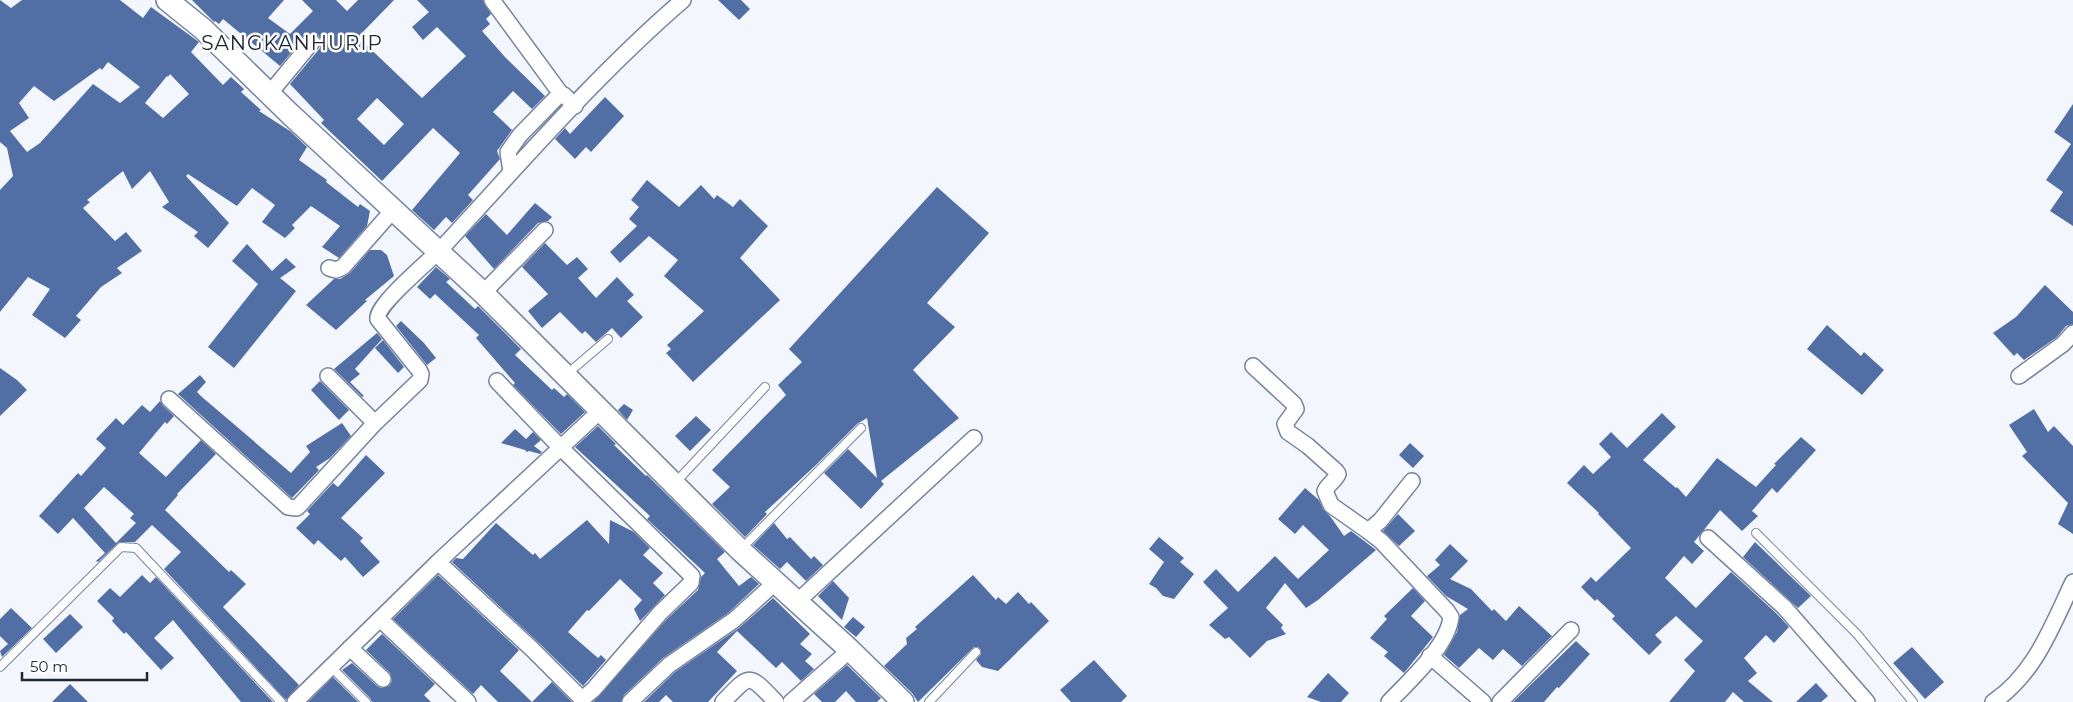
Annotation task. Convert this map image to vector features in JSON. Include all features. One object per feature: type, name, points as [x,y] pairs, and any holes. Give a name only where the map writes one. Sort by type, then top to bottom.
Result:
[{"type":"street","points":[[167,0],[203,29],[483,293],[740,550],[850,650],[903,702]]},
{"type":"street","points":[[492,0],[568,99]]},
{"type":"street","points":[[170,399],[292,509],[301,506],[375,423],[420,380],[421,374],[377,316],[404,284],[438,252],[509,165],[568,99],[683,0]]},
{"type":"street","points":[[270,93],[312,42]]},
{"type":"street","points":[[328,268],[336,270],[343,268],[394,209]]},
{"type":"street","points":[[483,293],[545,230]]},
{"type":"street","points":[[2020,376],[2063,344],[2073,333]]},
{"type":"street","points":[[1253,366],[1294,404],[1296,409],[1285,424],[1288,432],[1308,446],[1338,474],[1325,491],[1331,505],[1381,541],[1451,617],[1450,627],[1430,656],[1389,702]]},
{"type":"street","points":[[328,376],[375,423]]},
{"type":"street","points":[[438,562],[534,650],[582,699],[585,698],[660,613],[691,583],[693,578],[565,445],[496,381]]},
{"type":"street","points":[[295,702],[438,562],[600,411]]},
{"type":"street","points":[[798,602],[974,438]]},
{"type":"street","points":[[1368,531],[1380,520],[1412,480]]},
{"type":"street","points":[[1708,538],[1784,607],[1867,702]]},
{"type":"street","points":[[630,702],[669,665],[734,620],[776,582]]},
{"type":"street","points":[[1993,702],[2014,685],[2036,657],[2073,582]]},
{"type":"street","points":[[380,619],[468,702]]},
{"type":"street","points":[[1500,702],[1571,630]]},
{"type":"street","points":[[350,648],[383,679]]},
{"type":"street","points":[[795,699],[850,650]]},
{"type":"street","points":[[1430,656],[1483,702]]},
{"type":"street","points":[[723,702],[742,682],[749,679],[755,681],[776,702]]},
{"type":"lane","points":[[565,375],[608,339]]},
{"type":"lane","points":[[674,484],[765,387]]},
{"type":"lane","points":[[740,550],[861,428]]},
{"type":"lane","points":[[1756,533],[1857,634],[1912,702]]},
{"type":"lane","points":[[0,667],[121,547],[136,548],[282,702]]},
{"type":"lane","points":[[929,702],[976,652]]},
{"type":"lane","points":[[331,667],[366,702]]},
{"type":"building","points":[[0,0],[11,8],[22,0],[120,0],[143,18],[151,7],[199,42],[191,52],[223,85],[231,77],[244,89],[241,92],[261,110],[259,111],[290,131],[307,147],[299,160],[327,180],[326,182],[358,207],[360,204],[370,211],[367,226],[339,258],[322,247],[340,226],[311,206],[292,225],[295,228],[285,238],[262,222],[275,205],[252,188],[237,206],[188,174],[186,176],[229,223],[208,248],[194,236],[198,232],[162,207],[169,202],[150,171],[132,189],[123,171],[87,200],[90,202],[83,208],[115,241],[126,232],[142,251],[117,268],[122,273],[101,287],[76,316],[81,320],[65,338],[32,315],[50,289],[28,277],[0,312],[0,190],[13,176],[7,148],[0,142]],"holes":[[[108,62],[140,87],[120,103],[93,84],[40,143],[27,152],[10,131],[29,118],[19,103],[34,86],[54,101],[100,68],[102,70]],[[170,74],[189,94],[163,118],[145,103]]]},
{"type":"building","points":[[192,0],[284,0],[268,18],[290,34],[313,11],[302,0],[336,0],[347,11],[358,0],[394,0],[358,37],[422,98],[466,56],[437,27],[423,40],[412,27],[429,12],[417,0],[483,0],[491,14],[486,19],[490,24],[482,31],[505,57],[545,96],[532,109],[513,91],[493,112],[512,130],[497,151],[500,159],[468,195],[473,200],[452,223],[446,217],[434,230],[412,210],[460,153],[433,128],[382,181],[321,123],[324,120],[290,84],[320,48],[321,39],[318,35],[313,33],[305,36],[280,66],[223,19],[219,24],[214,22]],"holes":[[[377,98],[404,124],[384,145],[357,119]]]},
{"type":"building","points":[[718,0],[741,0],[750,9],[739,20]]},
{"type":"building","points":[[605,97],[624,116],[591,152],[586,147],[575,159],[555,139],[565,128],[570,134]]},
{"type":"building","points":[[2073,104],[2073,226],[2050,211],[2063,192],[2046,180],[2071,144],[2054,132]]},
{"type":"building","points":[[647,180],[679,207],[701,185],[714,199],[717,195],[733,207],[740,199],[768,226],[740,258],[780,300],[693,382],[666,353],[671,349],[667,345],[704,311],[664,276],[678,260],[649,236],[620,263],[610,252],[637,226],[629,219],[639,207],[631,200]]},
{"type":"building","points":[[937,187],[989,233],[927,303],[955,327],[913,370],[959,418],[881,481],[884,484],[861,509],[824,473],[848,449],[877,478],[867,418],[857,424],[765,512],[767,514],[745,537],[712,504],[730,487],[712,470],[786,395],[778,385],[802,362],[789,349]]},
{"type":"building","points":[[535,203],[552,217],[548,221],[538,223],[494,269],[465,236],[486,214],[507,235]]},
{"type":"building","points":[[545,243],[567,265],[577,257],[588,269],[578,278],[596,298],[617,277],[634,295],[627,301],[643,317],[621,338],[612,328],[596,342],[585,331],[582,334],[560,312],[542,328],[528,311],[548,294],[522,267]]},
{"type":"building","points":[[247,244],[272,271],[286,258],[296,267],[280,278],[296,291],[234,368],[208,347],[258,284],[232,261]]},
{"type":"building","points":[[370,250],[381,250],[387,255],[394,276],[365,300],[367,301],[336,330],[306,305],[334,279],[340,279],[350,273]]},
{"type":"building","points":[[436,267],[450,279],[446,282],[475,309],[478,306],[521,349],[515,355],[552,390],[554,388],[564,397],[567,394],[585,412],[561,434],[513,385],[515,383],[476,338],[479,335],[435,294],[430,299],[417,287]]},
{"type":"building","points":[[2045,285],[2073,312],[2073,324],[2066,326],[2057,337],[2024,360],[2017,353],[2014,356],[1993,333],[2016,317]]},
{"type":"building","points":[[401,321],[424,343],[436,358],[427,365],[396,326]]},
{"type":"building","points":[[1827,325],[1861,356],[1864,352],[1884,370],[1862,395],[1807,349]]},
{"type":"building","points":[[377,333],[382,339],[355,369],[360,374],[350,382],[364,396],[362,397],[334,369]]},
{"type":"building","points":[[383,340],[404,367],[398,373],[375,348]]},
{"type":"building","points":[[0,368],[27,390],[0,416]]},
{"type":"building","points":[[200,375],[206,382],[197,392],[291,473],[310,452],[306,446],[342,423],[351,436],[330,458],[316,467],[319,470],[292,498],[178,394]]},
{"type":"building","points":[[320,381],[349,410],[339,420],[311,390]]},
{"type":"building","points":[[160,401],[174,416],[167,424],[165,422],[139,453],[166,477],[201,440],[216,454],[177,494],[165,510],[229,572],[231,570],[246,584],[223,607],[299,685],[286,700],[164,569],[181,552],[152,525],[135,542],[119,542],[98,562],[96,561],[105,553],[73,518],[58,534],[39,516],[78,473],[81,476],[106,448],[96,439],[116,418],[123,425],[142,405],[150,412]],"holes":[[[104,487],[134,514],[130,518],[136,523],[116,543],[84,508]]]},
{"type":"building","points":[[624,404],[633,410],[627,420],[618,410]]},
{"type":"building","points":[[2034,409],[2048,432],[2054,426],[2073,446],[2073,534],[2058,524],[2068,503],[2022,456],[2027,452],[2009,425]]},
{"type":"building","points":[[1662,413],[1676,427],[1643,460],[1677,487],[1686,497],[1717,458],[1756,487],[1776,465],[1774,464],[1801,437],[1816,450],[1777,493],[1772,488],[1752,511],[1758,516],[1742,531],[1720,510],[1694,542],[1704,551],[1692,564],[1684,556],[1665,578],[1696,608],[1731,572],[1789,627],[1774,643],[1766,635],[1744,658],[1757,673],[1748,681],[1773,702],[1744,702],[1733,692],[1725,702],[1669,702],[1695,671],[1684,660],[1703,641],[1676,616],[1655,635],[1662,642],[1649,655],[1612,619],[1615,616],[1597,599],[1595,601],[1581,587],[1591,577],[1596,582],[1631,548],[1599,513],[1567,483],[1584,465],[1593,474],[1611,457],[1599,444],[1611,432],[1627,448]]},
{"type":"building","points":[[696,416],[711,430],[690,451],[675,436]]},
{"type":"building","points":[[598,426],[616,444],[614,445],[725,552],[717,559],[739,586],[751,577],[759,584],[728,613],[663,658],[624,695],[621,702],[593,702],[667,619],[698,590],[701,577],[705,573],[647,519],[650,516],[575,447]]},
{"type":"building","points":[[515,429],[526,439],[533,432],[541,440],[534,446],[542,452],[540,454],[527,452],[501,443]]},
{"type":"building","points":[[1410,443],[1424,456],[1413,468],[1399,455]]},
{"type":"building","points":[[366,455],[385,473],[341,518],[363,538],[360,541],[380,562],[363,577],[345,557],[341,561],[318,540],[314,545],[296,528],[310,514],[307,511],[333,483],[338,487]]},
{"type":"building","points":[[1305,488],[1319,500],[1323,509],[1344,536],[1351,531],[1376,550],[1306,608],[1285,583],[1266,608],[1283,625],[1281,628],[1286,634],[1267,641],[1250,658],[1229,637],[1225,639],[1209,625],[1228,608],[1203,582],[1216,569],[1238,592],[1275,556],[1298,579],[1329,550],[1303,525],[1295,534],[1278,519]]},
{"type":"building","points":[[1398,514],[1415,531],[1399,546],[1383,531]]},
{"type":"building","points":[[587,520],[609,544],[610,520],[634,532],[650,548],[643,555],[663,573],[653,583],[665,595],[640,621],[634,609],[642,600],[620,579],[589,611],[587,610],[568,632],[598,658],[601,655],[606,660],[583,686],[452,562],[456,558],[463,559],[496,523],[540,559]]},
{"type":"building","points":[[774,523],[787,539],[790,537],[811,559],[814,556],[823,565],[806,581],[787,562],[780,569],[753,545]]},
{"type":"building","points":[[1159,537],[1184,558],[1180,562],[1194,574],[1174,599],[1163,596],[1156,588],[1149,584],[1164,562],[1149,549]]},
{"type":"building","points":[[1755,542],[1811,596],[1798,608],[1743,557]]},
{"type":"building","points":[[1450,544],[1468,561],[1450,579],[1471,589],[1492,611],[1494,609],[1506,621],[1519,606],[1552,636],[1522,666],[1503,649],[1493,660],[1479,648],[1459,668],[1444,655],[1457,632],[1460,615],[1468,609],[1446,596],[1427,576],[1440,565],[1435,560]]},
{"type":"building","points":[[142,575],[150,583],[156,577],[273,702],[241,702],[173,620],[154,638],[174,658],[161,670],[126,632],[124,634],[112,621],[114,618],[97,601],[110,588],[120,597]]},
{"type":"building","points":[[438,575],[519,650],[500,671],[532,702],[498,702],[481,685],[473,694],[393,619]]},
{"type":"building","points":[[973,575],[996,600],[998,597],[1006,604],[1018,592],[1029,604],[1031,602],[1049,621],[998,671],[982,667],[976,660],[981,654],[981,650],[978,647],[974,647],[918,702],[912,693],[884,666],[907,644],[906,638],[917,629],[915,627]]},
{"type":"building","points":[[833,581],[849,598],[842,620],[818,596]]},
{"type":"building","points":[[1413,588],[1425,601],[1411,616],[1433,637],[1404,673],[1384,656],[1388,652],[1370,638],[1387,619],[1384,616]]},
{"type":"building","points":[[773,598],[810,634],[800,644],[812,654],[805,661],[814,669],[801,681],[782,662],[776,668],[737,631],[717,652],[737,671],[708,702],[673,702],[666,695],[659,702],[644,702],[675,672],[739,628]]},
{"type":"building","points":[[11,608],[32,628],[2,657],[0,651],[8,644],[0,636],[0,619]]},
{"type":"building","points":[[70,614],[83,627],[56,653],[43,639]]},
{"type":"building","points":[[853,617],[865,627],[856,637],[844,627]]},
{"type":"building","points":[[382,634],[435,684],[424,695],[431,702],[372,702],[342,670],[352,663],[377,686],[381,688],[389,686],[392,681],[390,673],[366,650]]},
{"type":"building","points":[[1576,641],[1590,654],[1559,688],[1557,687],[1544,702],[1513,702]]},
{"type":"building","points":[[1912,647],[1944,682],[1925,699],[1893,663]]},
{"type":"building","points":[[1094,660],[1127,696],[1121,702],[1071,702],[1060,690]]},
{"type":"building","points":[[847,665],[881,698],[877,702],[856,702],[846,691],[835,702],[822,702],[814,694]]},
{"type":"building","points":[[1328,673],[1349,693],[1341,702],[1321,702],[1307,697]]},
{"type":"building","points":[[333,677],[358,702],[308,702]]},
{"type":"building","points":[[552,682],[572,702],[532,702]]},
{"type":"building","points":[[1816,683],[1828,696],[1821,702],[1796,702]]},
{"type":"building","points":[[70,684],[88,702],[52,702]]},
{"type":"district","name":"SANGKANHURIP","points":[[292,43]]}]
